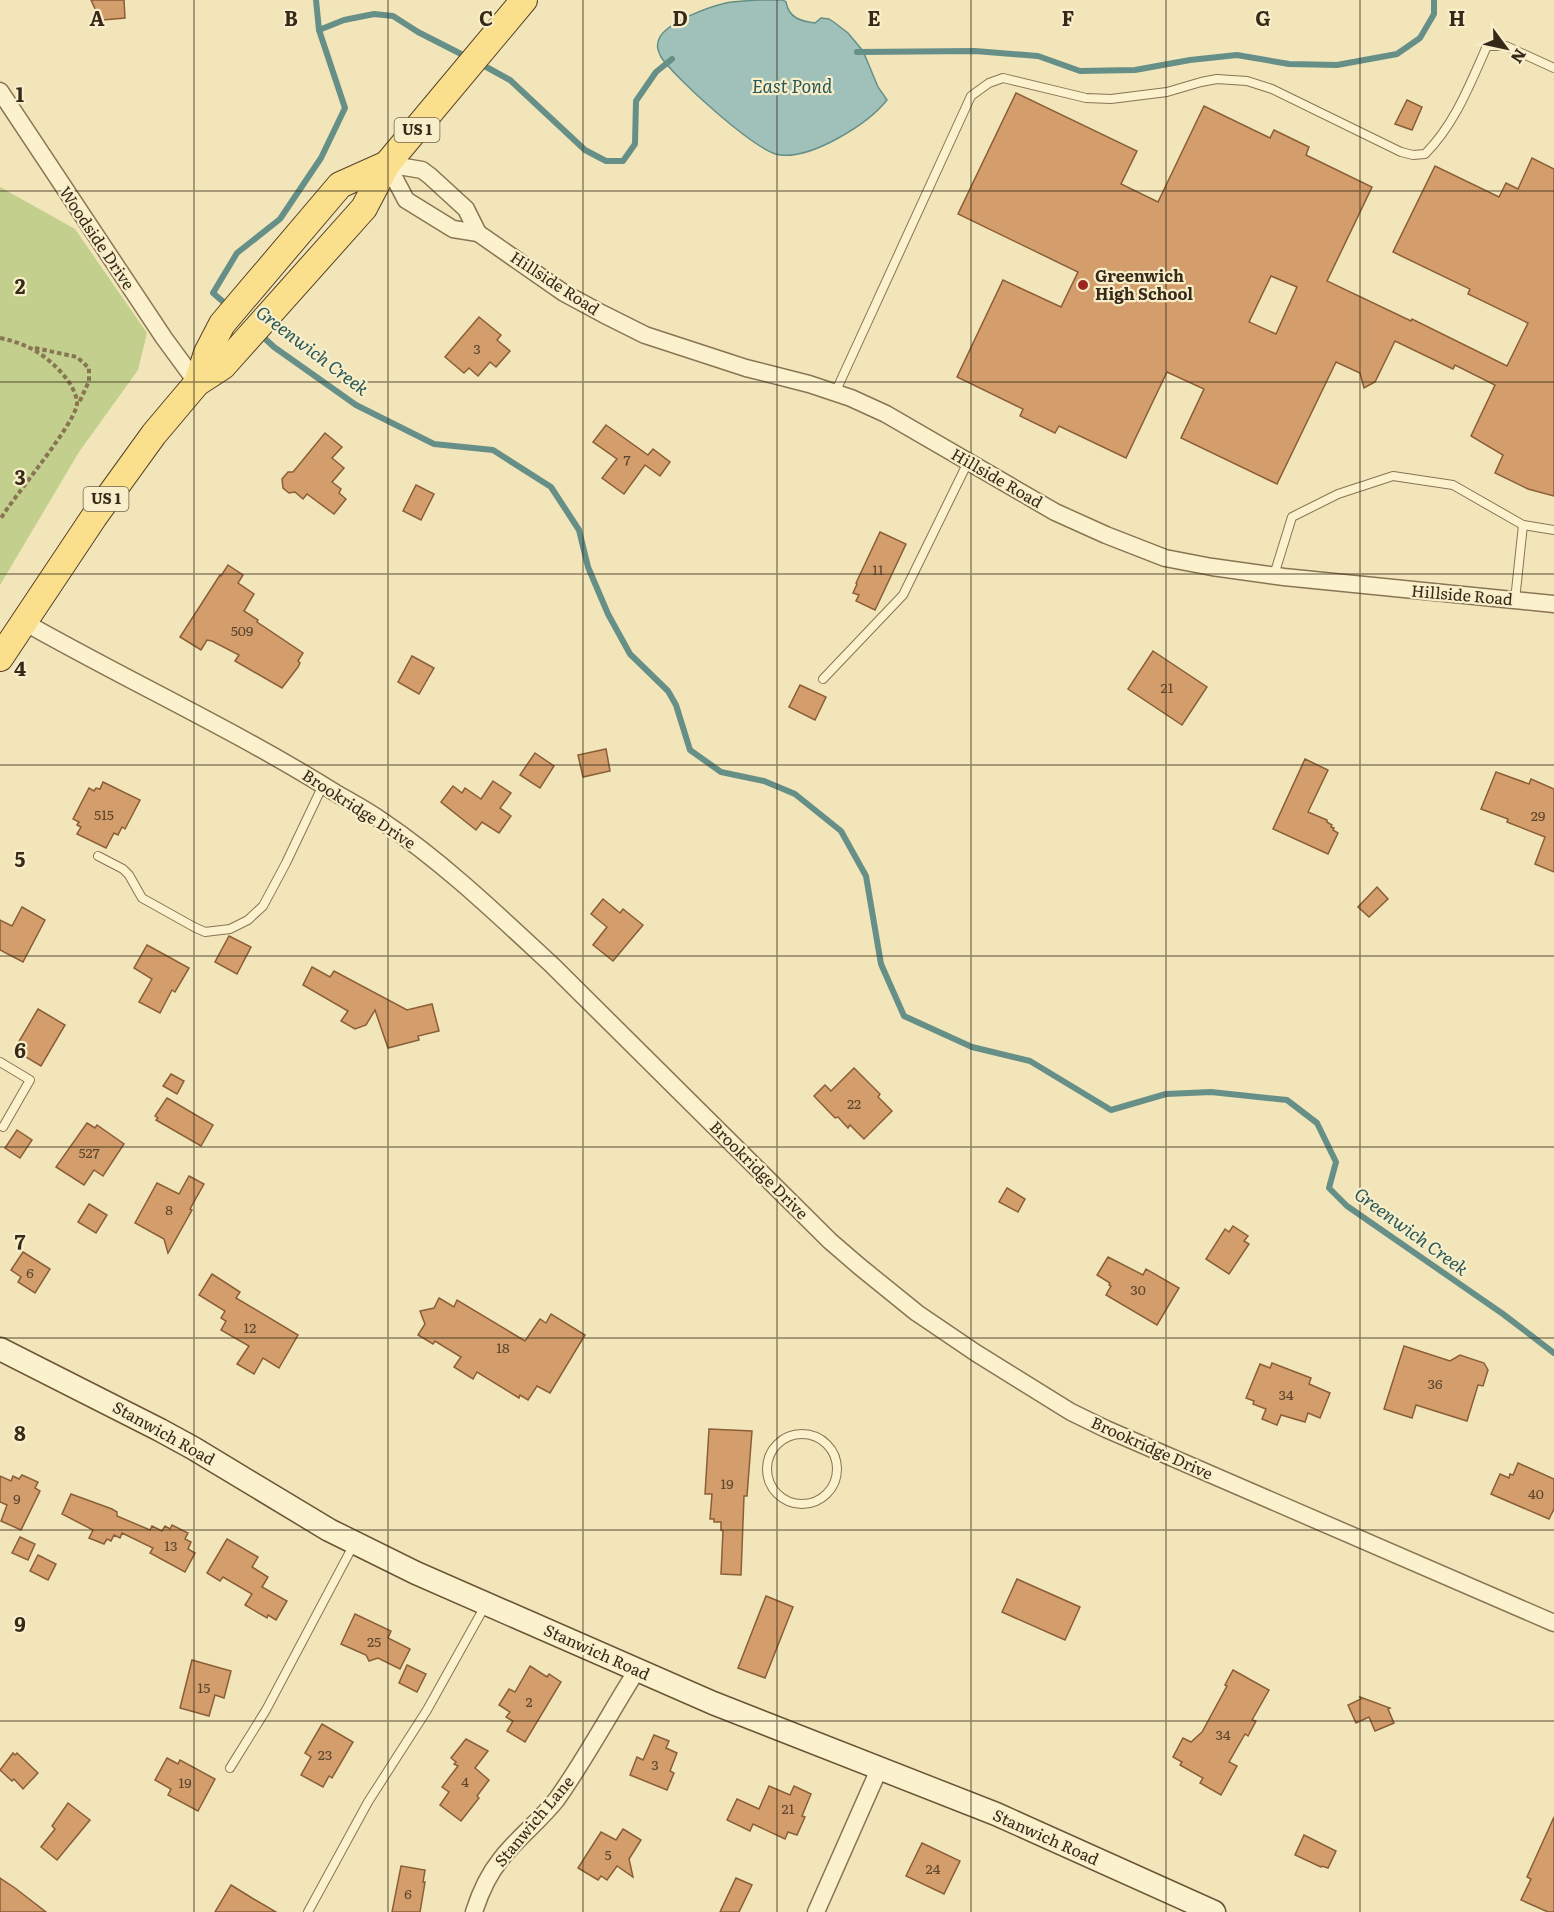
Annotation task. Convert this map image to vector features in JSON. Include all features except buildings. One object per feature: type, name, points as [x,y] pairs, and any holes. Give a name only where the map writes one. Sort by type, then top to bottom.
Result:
[{"type":"main road","name":"US 1","points":[[0,658],[123,475],[154,434],[197,383],[223,366],[364,208],[387,164],[524,0]]},
{"type":"main road","name":"US 1","points":[[197,383],[207,353],[222,324],[340,185],[387,164]]},
{"type":"street","name":"Woodside Drive","points":[[0,91],[164,338],[197,383]]},
{"type":"street","name":"Hillside Road","points":[[387,164],[422,170],[430,176],[466,209],[478,233]]},
{"type":"street","name":"Hillside Road","points":[[387,164],[406,200],[453,229],[478,233],[564,293],[645,335],[746,368],[835,393],[886,414],[1055,512],[1165,558],[1274,575],[1554,604]]},
{"type":"street","name":"Brookridge Drive","points":[[24,622],[212,722],[323,785],[381,820],[414,844],[508,924],[552,965],[830,1241],[884,1287],[944,1332],[1038,1392],[1106,1429],[1554,1623]]},
{"type":"street","name":"Stanwich Road","points":[[0,1349],[184,1443],[355,1544],[713,1703],[996,1814],[1214,1912]]},
{"type":"street","name":"Stanwich Lane","points":[[474,1912],[489,1876],[502,1858],[555,1801],[637,1670]]},
{"type":"street","points":[[816,1912],[880,1767]]},
{"type":"lane","points":[[835,393],[971,96],[989,83],[1003,78],[1086,98],[1111,99],[1167,92],[1217,79],[1247,81],[1272,88],[1401,152],[1413,155],[1425,154],[1439,140],[1456,112],[1487,46],[1506,45],[1554,68]]},
{"type":"lane","points":[[823,679],[903,595],[968,462]]},
{"type":"lane","points":[[1274,575],[1292,517],[1338,494],[1393,476],[1453,485],[1523,525],[1554,530]]},
{"type":"lane","points":[[1515,600],[1523,525]]},
{"type":"lane","points":[[98,856],[123,869],[142,897],[194,927],[205,932],[230,929],[248,920],[263,906],[323,785]]},
{"type":"lane","points":[[0,1062],[30,1080],[3,1127]]},
{"type":"lane","points":[[808,1434],[818,1438],[827,1444],[837,1464],[832,1486],[817,1501],[806,1504],[784,1500],[770,1484],[766,1473],[771,1452],[777,1443],[786,1437],[808,1434]]},
{"type":"lane","points":[[230,1768],[266,1710],[355,1544]]},
{"type":"lane","points":[[308,1912],[368,1802],[427,1710],[487,1603]]},
{"type":"path","points":[[0,338],[57,353],[70,354],[89,368],[89,381],[65,429],[0,520]]},
{"type":"path","points":[[31,347],[52,362],[63,374],[75,396],[76,410]]},
{"type":"green space","points":[[0,187],[75,229],[147,333],[138,370],[79,452],[0,585]]},
{"type":"water","name":"East Pond","points":[[783,0],[796,18],[815,23],[821,18],[829,19],[848,33],[863,51],[878,87],[887,100],[867,119],[838,138],[823,146],[793,155],[780,155],[769,151],[735,128],[669,67],[658,51],[658,44],[663,33],[689,16],[726,3]]},
{"type":"waterway","name":"Greenwich Creek","points":[[228,306],[213,293],[237,253],[280,219],[321,158],[345,108],[319,30],[316,0]]},
{"type":"waterway","points":[[857,52],[975,51],[1038,56],[1080,71],[1135,70],[1190,60],[1237,55],[1289,64],[1337,65],[1397,54],[1420,38],[1434,14],[1434,0]]},
{"type":"waterway","points":[[319,30],[344,20],[374,14],[393,16],[418,32],[467,57]]},
{"type":"waterway","points":[[479,63],[510,80],[585,150],[606,161],[623,161],[635,144],[636,101],[656,72],[672,59]]},
{"type":"waterway","name":"Greenwich Creek","points":[[261,335],[274,347],[356,405],[434,444],[493,450],[551,487],[579,530],[588,567],[608,614],[630,654],[668,691],[676,705],[690,750],[721,772],[764,781],[795,794],[841,831],[866,876],[881,964],[904,1016],[972,1047],[1030,1061],[1111,1110],[1166,1094],[1211,1092],[1287,1100],[1317,1123],[1336,1162],[1329,1188],[1347,1206],[1503,1314],[1554,1353]]},
{"type":"place","name":"Greenwich High School","points":[[1083,285]]}]
